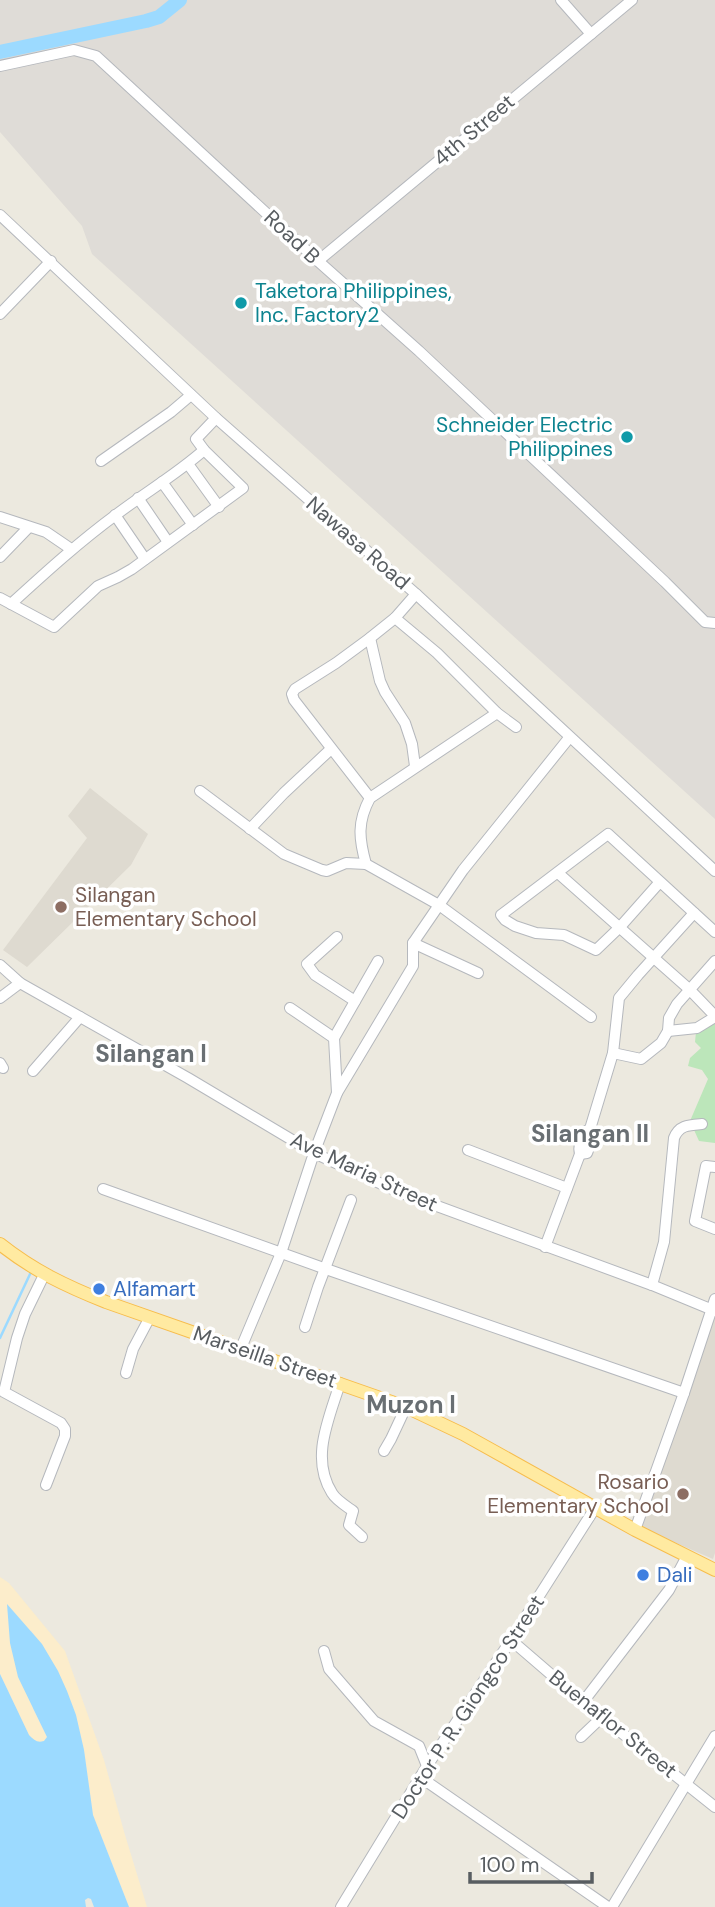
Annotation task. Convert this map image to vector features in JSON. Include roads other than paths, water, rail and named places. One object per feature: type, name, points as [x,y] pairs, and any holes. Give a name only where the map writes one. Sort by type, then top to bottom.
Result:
[{"type":"main road","name":"Marseilla Street","points":[[0,1244],[44,1275],[95,1297],[405,1407],[463,1434],[635,1530],[715,1570]]},
{"type":"street","points":[[561,0],[591,34]]},
{"type":"street","name":"4th Street","points":[[318,261],[632,0]]},
{"type":"street","name":"Road B","points":[[0,65],[74,50],[96,56],[429,361],[705,622],[715,622]]},
{"type":"street","name":"Nawasa Road","points":[[0,215],[216,418],[416,594],[715,872]]},
{"type":"street","points":[[0,314],[51,261]]},
{"type":"street","points":[[101,461],[191,395]]},
{"type":"street","points":[[0,598],[54,627],[98,586],[118,577],[145,559],[243,488],[204,450],[197,439],[216,418]]},
{"type":"street","points":[[11,604],[71,549],[204,450]]},
{"type":"street","points":[[188,464],[219,507]]},
{"type":"street","points":[[162,482],[193,525]]},
{"type":"street","points":[[138,498],[168,542]]},
{"type":"street","points":[[115,515],[145,559]]},
{"type":"street","points":[[0,517],[46,533],[71,549]]},
{"type":"street","points":[[0,557],[28,528]]},
{"type":"street","points":[[370,799],[294,700],[293,691],[370,638],[395,618],[416,594]]},
{"type":"street","points":[[395,618],[437,653],[497,713],[516,727]]},
{"type":"street","points":[[370,638],[380,681],[405,723],[415,766]]},
{"type":"street","points":[[366,864],[359,838],[362,812],[370,799],[497,713]]},
{"type":"street","points":[[241,1349],[281,1253],[337,1093],[413,966],[413,943],[466,866],[569,738]]},
{"type":"street","points":[[250,829],[331,750]]},
{"type":"street","points":[[200,791],[284,854],[327,871],[346,863],[366,864],[439,905],[591,1017]]},
{"type":"street","points":[[659,883],[596,950],[564,935],[536,933],[505,920],[501,915],[608,834],[715,932]]},
{"type":"street","points":[[558,873],[689,989],[715,1016],[697,1028],[668,1031]]},
{"type":"street","points":[[545,1247],[580,1154],[580,1140],[584,1132],[590,1129],[613,1053],[619,998],[694,913]]},
{"type":"street","points":[[337,937],[307,964],[315,975],[355,1000]]},
{"type":"street","points":[[413,943],[478,973]]},
{"type":"street","points":[[337,1093],[334,1038],[378,961]]},
{"type":"street","points":[[613,1053],[641,1059],[661,1043],[677,1004],[715,961]]},
{"type":"street","name":"Ave Maria Street","points":[[0,965],[20,983],[314,1153],[399,1192],[714,1306]]},
{"type":"street","points":[[0,998],[20,983]]},
{"type":"street","points":[[290,1008],[334,1038]]},
{"type":"street","points":[[33,1071],[80,1017]]},
{"type":"street","points":[[652,1285],[664,1242],[674,1138],[676,1132],[685,1125],[702,1124]]},
{"type":"street","points":[[468,1150],[567,1188]]},
{"type":"street","points":[[715,1167],[706,1166],[695,1221],[715,1229]]},
{"type":"street","points":[[103,1189],[684,1393]]},
{"type":"street","points":[[305,1327],[351,1200]]},
{"type":"street","points":[[44,1275],[25,1314],[2,1396],[61,1423],[65,1429],[65,1436],[46,1485]]},
{"type":"street","points":[[635,1530],[714,1306]]},
{"type":"street","points":[[126,1373],[133,1349],[150,1317]]},
{"type":"street","points":[[340,1383],[325,1430],[321,1464],[333,1495],[353,1511],[349,1525],[362,1537]]},
{"type":"street","points":[[384,1451],[405,1407]]},
{"type":"street","name":"Doctor P. R. Giongco Street","points":[[341,1907],[427,1766],[595,1508]]},
{"type":"street","points":[[583,1702],[669,1590],[687,1556]]},
{"type":"street","name":"Buenaflor Street","points":[[511,1640],[583,1702],[715,1807]]},
{"type":"street","points":[[324,1651],[329,1669],[374,1721],[419,1746],[427,1766]]},
{"type":"street","points":[[581,1737],[602,1717]]},
{"type":"street","points":[[420,1777],[610,1907],[715,1736]]},
{"type":"water","points":[[7,1604],[42,1644],[67,1691],[84,1750],[93,1815],[129,1907],[94,1907],[88,1898],[85,1900],[86,1907],[0,1907],[0,1674],[29,1735],[39,1742],[47,1737],[18,1677],[10,1643]]},
{"type":"waterway","points":[[0,52],[146,21],[159,17],[180,0]]},
{"type":"waterway","points":[[0,1338],[31,1272]]},
{"type":"place","name":"Taketora Philippines, Inc. Factory2","points":[[241,303]]},
{"type":"place","name":"Schneider Electric Philippines","points":[[627,437]]},
{"type":"place","name":"Silangan Elementary School","points":[[61,907]]},
{"type":"place","name":"Alfamart","points":[[99,1289]]},
{"type":"place","name":"Rosario Elementary School","points":[[683,1494]]},
{"type":"place","name":"Dali","points":[[643,1575]]},
{"type":"district","name":"Silangan I","points":[[151,1053]]},
{"type":"district","name":"Silangan II","points":[[590,1133]]},
{"type":"district","name":"Muzon I","points":[[411,1404]]}]
